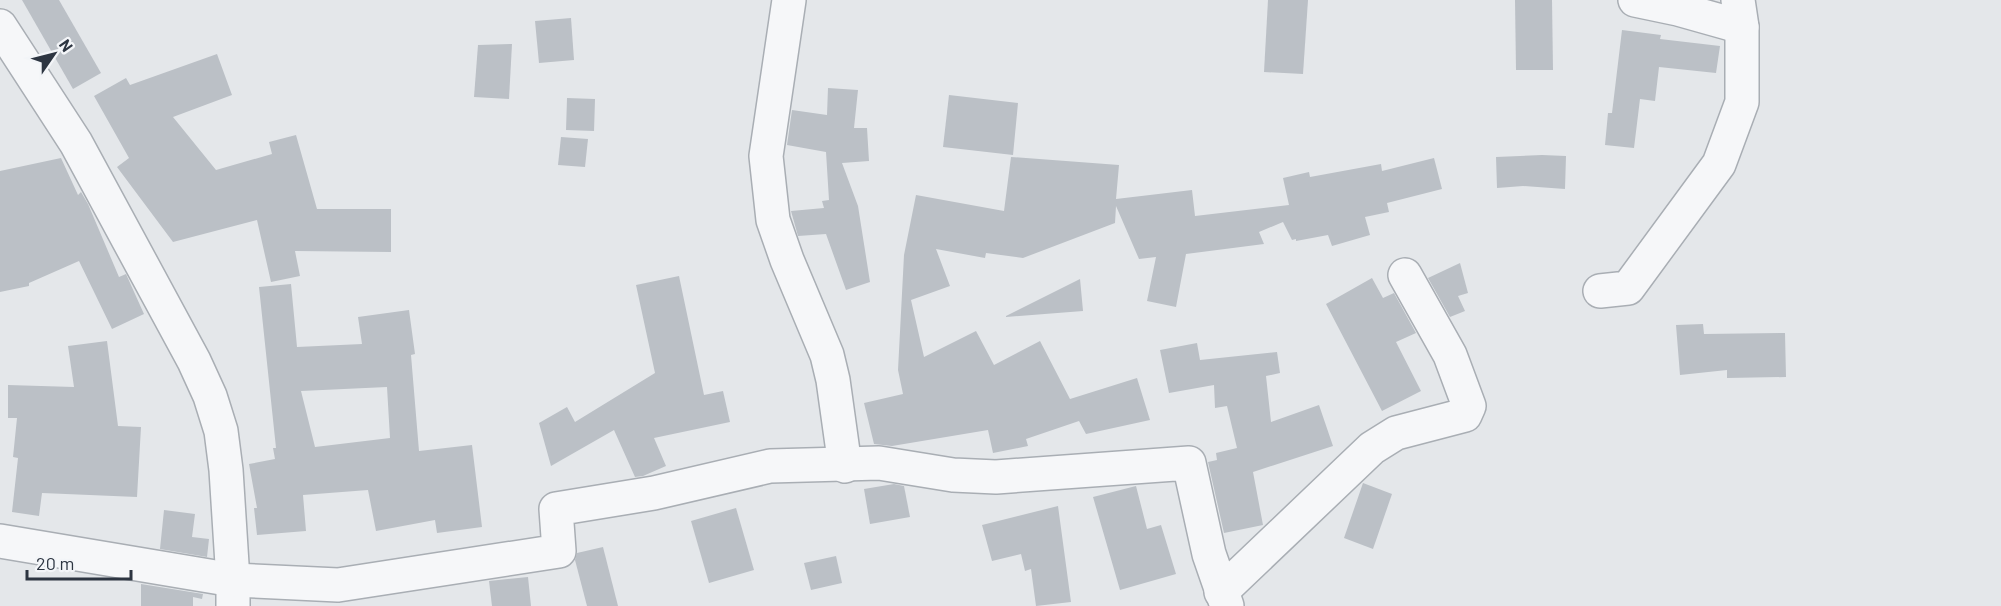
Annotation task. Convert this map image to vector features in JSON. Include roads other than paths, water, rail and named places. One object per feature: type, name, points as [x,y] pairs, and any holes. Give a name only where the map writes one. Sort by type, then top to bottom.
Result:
[{"type":"street","points":[[789,0],[766,156],[773,220],[826,355],[833,380],[845,466]]},
{"type":"street","points":[[1600,291],[1628,288],[1719,164],[1742,102],[1740,14],[1678,9],[1635,0]]},
{"type":"street","points":[[0,26],[76,143],[194,361],[210,396],[221,431],[226,470],[233,593]]},
{"type":"street","points":[[0,540],[233,593],[338,585],[559,551],[556,509],[654,493],[770,466],[845,466],[879,463],[953,475],[996,477],[1190,464],[1209,554],[1224,599],[1372,448],[1396,433],[1465,415],[1469,406],[1450,355],[1405,276]]}]
